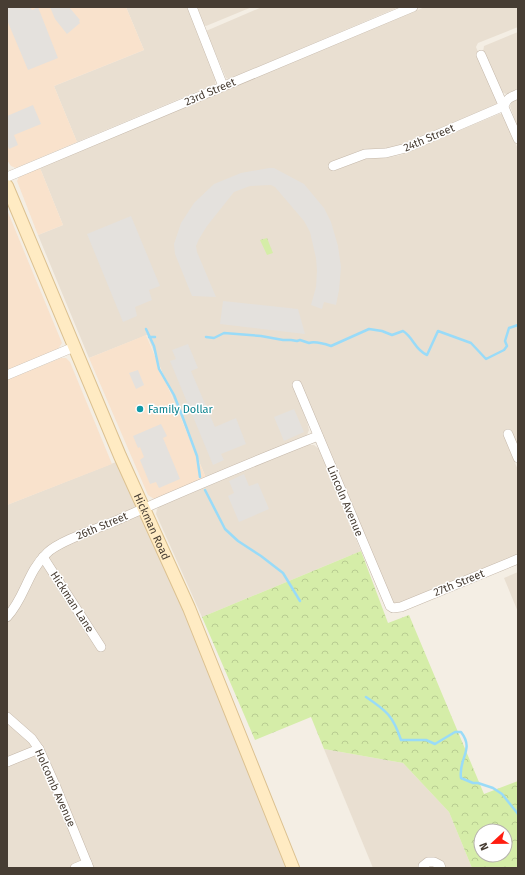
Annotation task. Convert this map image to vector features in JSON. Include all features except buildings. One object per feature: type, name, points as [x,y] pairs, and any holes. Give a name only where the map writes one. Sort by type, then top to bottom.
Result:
[{"type":"main road","name":"Hickman Road","points":[[7,186],[121,460],[189,608],[293,868]]},
{"type":"street","points":[[192,7],[223,86]]},
{"type":"street","name":"23rd Street","points":[[7,177],[413,7]]},
{"type":"street","points":[[481,55],[518,139]]},
{"type":"street","name":"24th Street","points":[[333,166],[365,154],[386,153],[406,148],[504,106],[506,100],[518,94]]},
{"type":"street","points":[[7,375],[74,347]]},
{"type":"street","name":"Lincoln Avenue","points":[[297,385],[388,603],[393,608],[401,607]]},
{"type":"street","points":[[508,434],[518,458]]},
{"type":"street","name":"26th Street","points":[[7,617],[15,607],[36,564],[48,551],[143,508],[318,436]]},
{"type":"street","name":"Hickman Lane","points":[[43,557],[101,647]]},
{"type":"street","name":"27th Street","points":[[401,607],[518,559]]},
{"type":"street","name":"Holcomb Avenue","points":[[7,716],[32,739],[39,749],[88,865]]},
{"type":"street","points":[[7,762],[39,749]]},
{"type":"street","points":[[423,868],[423,866],[428,862],[434,862],[440,865],[441,868]]},
{"type":"street","points":[[75,868],[88,865]]},
{"type":"shaded area","points":[[7,7],[126,7],[144,50],[54,86],[77,142],[16,168],[11,166],[7,160]]},
{"type":"shaded area","points":[[30,7],[32,10],[38,7],[58,58],[28,70],[7,20],[7,8]]},
{"type":"shaded area","points":[[50,7],[69,7],[80,20],[80,23],[67,34],[55,19]]},
{"type":"shaded area","points":[[126,7],[187,7],[216,79],[215,84],[77,142],[54,86],[144,50]]},
{"type":"shaded area","points":[[197,7],[252,7],[206,26],[203,24]]},
{"type":"shaded area","points":[[262,7],[399,7],[229,79],[226,78],[206,31]]},
{"type":"shaded area","points":[[425,7],[518,7],[518,27],[478,43],[476,47],[498,102],[497,104],[405,144],[391,148],[358,151],[331,163],[334,171],[366,158],[386,158],[401,155],[499,114],[504,116],[518,149],[518,447],[512,433],[504,436],[518,470],[518,555],[400,604],[394,604],[293,386],[307,422],[309,430],[307,435],[206,478],[147,335],[89,358],[38,235],[63,225],[40,168]]},
{"type":"shaded area","points":[[518,32],[518,89],[506,94],[502,92],[483,52],[484,46]]},
{"type":"shaded area","points":[[518,99],[518,129],[510,106],[513,101]]},
{"type":"shaded area","points":[[33,105],[41,124],[14,135],[18,145],[9,149],[7,144],[7,116]]},
{"type":"shaded area","points":[[40,168],[63,225],[38,235],[17,181],[19,177]]},
{"type":"shaded area","points":[[274,168],[304,184],[324,208],[331,222],[338,246],[341,267],[336,305],[324,302],[322,309],[311,305],[316,287],[317,271],[316,258],[310,232],[304,221],[275,187],[271,185],[250,186],[234,192],[207,226],[196,246],[197,252],[216,297],[192,296],[175,254],[174,244],[181,223],[194,203],[214,184],[241,173]]},
{"type":"shaded area","points":[[7,210],[62,343],[58,349],[7,370]]},
{"type":"shaded area","points":[[131,216],[160,286],[149,290],[152,300],[135,307],[137,316],[123,322],[87,234]]},
{"type":"shaded area","points":[[223,301],[298,309],[305,334],[220,324]]},
{"type":"shaded area","points":[[146,335],[206,478],[154,499],[148,495],[89,358]]},
{"type":"shaded area","points":[[188,344],[198,368],[191,371],[215,427],[236,418],[246,444],[221,454],[224,460],[213,465],[170,361],[176,359],[172,350]]},
{"type":"shaded area","points":[[61,358],[66,358],[70,362],[112,464],[7,505],[7,380]]},
{"type":"shaded area","points":[[138,370],[144,385],[136,389],[129,373]]},
{"type":"shaded area","points":[[294,409],[304,432],[284,441],[274,417]]},
{"type":"shaded area","points":[[161,424],[167,436],[163,438],[180,479],[159,488],[156,482],[150,484],[140,460],[144,457],[133,436]]},
{"type":"shaded area","points":[[307,445],[314,445],[319,449],[361,551],[202,617],[156,514],[157,509],[160,506]]},
{"type":"shaded area","points":[[121,460],[293,868],[7,868],[7,505]]},
{"type":"shaded area","points":[[244,474],[249,486],[258,483],[269,509],[239,522],[228,496],[234,493],[229,481]]},
{"type":"shaded area","points":[[518,572],[518,612],[504,578]]},
{"type":"shaded area","points":[[324,749],[403,763],[449,812],[472,868],[373,868]]},
{"type":"green space","points":[[267,238],[273,253],[267,255],[260,240]]},
{"type":"green space","points":[[361,551],[388,623],[409,615],[484,794],[518,781],[518,868],[472,868],[449,812],[403,763],[324,749],[311,717],[255,740],[202,617]]},
{"type":"waterway","points":[[206,337],[214,338],[224,333],[261,336],[283,340],[300,340],[309,343],[311,342],[331,346],[369,329],[382,331],[392,335],[403,331],[410,337],[419,350],[427,355],[438,331],[471,343],[486,359],[504,350],[507,346],[505,341],[509,328],[518,325]]},
{"type":"waterway","points":[[146,329],[154,346],[159,369],[174,395],[197,456],[200,477]]},
{"type":"waterway","points":[[149,337],[155,337]]},
{"type":"waterway","points":[[205,490],[225,529],[238,541],[283,573],[300,601]]},
{"type":"waterway","points":[[366,697],[384,710],[395,725],[401,740],[426,740],[435,744],[455,732],[461,732],[465,738],[466,744],[461,778],[493,788],[502,794],[518,814]]},
{"type":"place","name":"Family Dollar","points":[[140,409]]}]
